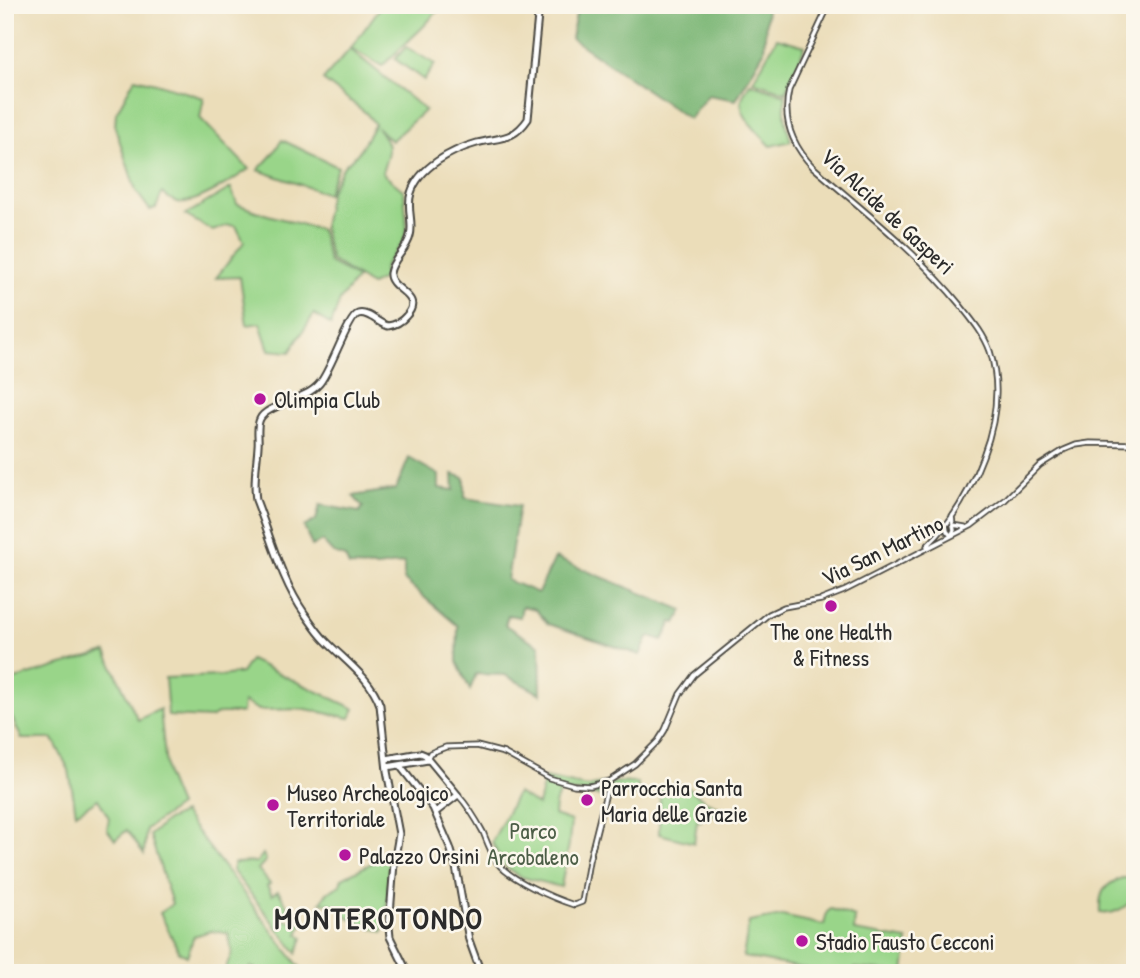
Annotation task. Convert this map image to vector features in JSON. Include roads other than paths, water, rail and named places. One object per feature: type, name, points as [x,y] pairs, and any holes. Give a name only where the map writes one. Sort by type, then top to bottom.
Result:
[{"type":"main road","points":[[408,973],[390,937],[389,917],[399,834],[387,767],[381,707],[368,682],[323,638],[285,582],[256,500],[254,488],[258,422],[263,414],[303,397],[321,383],[356,315],[363,314],[384,326],[390,326],[404,318],[411,307],[408,295],[393,283],[390,274],[411,235],[409,204],[412,189],[420,177],[446,156],[473,144],[505,137],[520,130],[527,119],[539,5]]},
{"type":"main road","points":[[386,759],[421,753],[428,760],[458,795],[436,812]]},
{"type":"main road","points":[[387,767],[402,768],[428,760]]},
{"type":"main road","points":[[402,768],[436,812],[453,854],[469,940],[481,973]]},
{"type":"street","name":"Via Alcide de Gasperi","points":[[829,5],[789,90],[787,116],[793,139],[813,167],[892,234],[933,274],[978,329],[991,355],[996,400],[993,428],[978,469],[953,515],[923,550]]},
{"type":"street","name":"Via San Martino","points":[[609,781],[638,761],[660,738],[680,694],[691,679],[772,613],[784,607],[821,600],[844,591],[973,525],[1005,500],[1040,465],[1064,450],[1086,443],[1135,444]]},
{"type":"street","points":[[951,536],[953,515]]},
{"type":"street","points":[[946,525],[951,536]]},
{"type":"street","points":[[953,525],[973,525]]},
{"type":"street","points":[[428,760],[430,753],[442,748],[466,745],[504,753],[549,778],[574,785],[587,786],[609,781],[582,902],[574,905],[551,896],[501,867],[473,815],[458,795]]},
{"type":"place","name":"Olimpia Club","points":[[260,399]]},
{"type":"place","name":"The one Health & Fitness","points":[[831,606]]},
{"type":"place","name":"Parrocchia Santa Maria delle Grazie","points":[[587,800]]},
{"type":"place","name":"Museo Archeologico Territoriale","points":[[273,805]]},
{"type":"place","name":"Palazzo Orsini","points":[[345,855]]},
{"type":"place","name":"Stadio Fausto Cecconi","points":[[802,941]]},
{"type":"district","name":"MONTEROTONDO","points":[[379,918]]},
{"type":"park label","name":"Parco Arcobaleno","points":[[533,843]]}]
